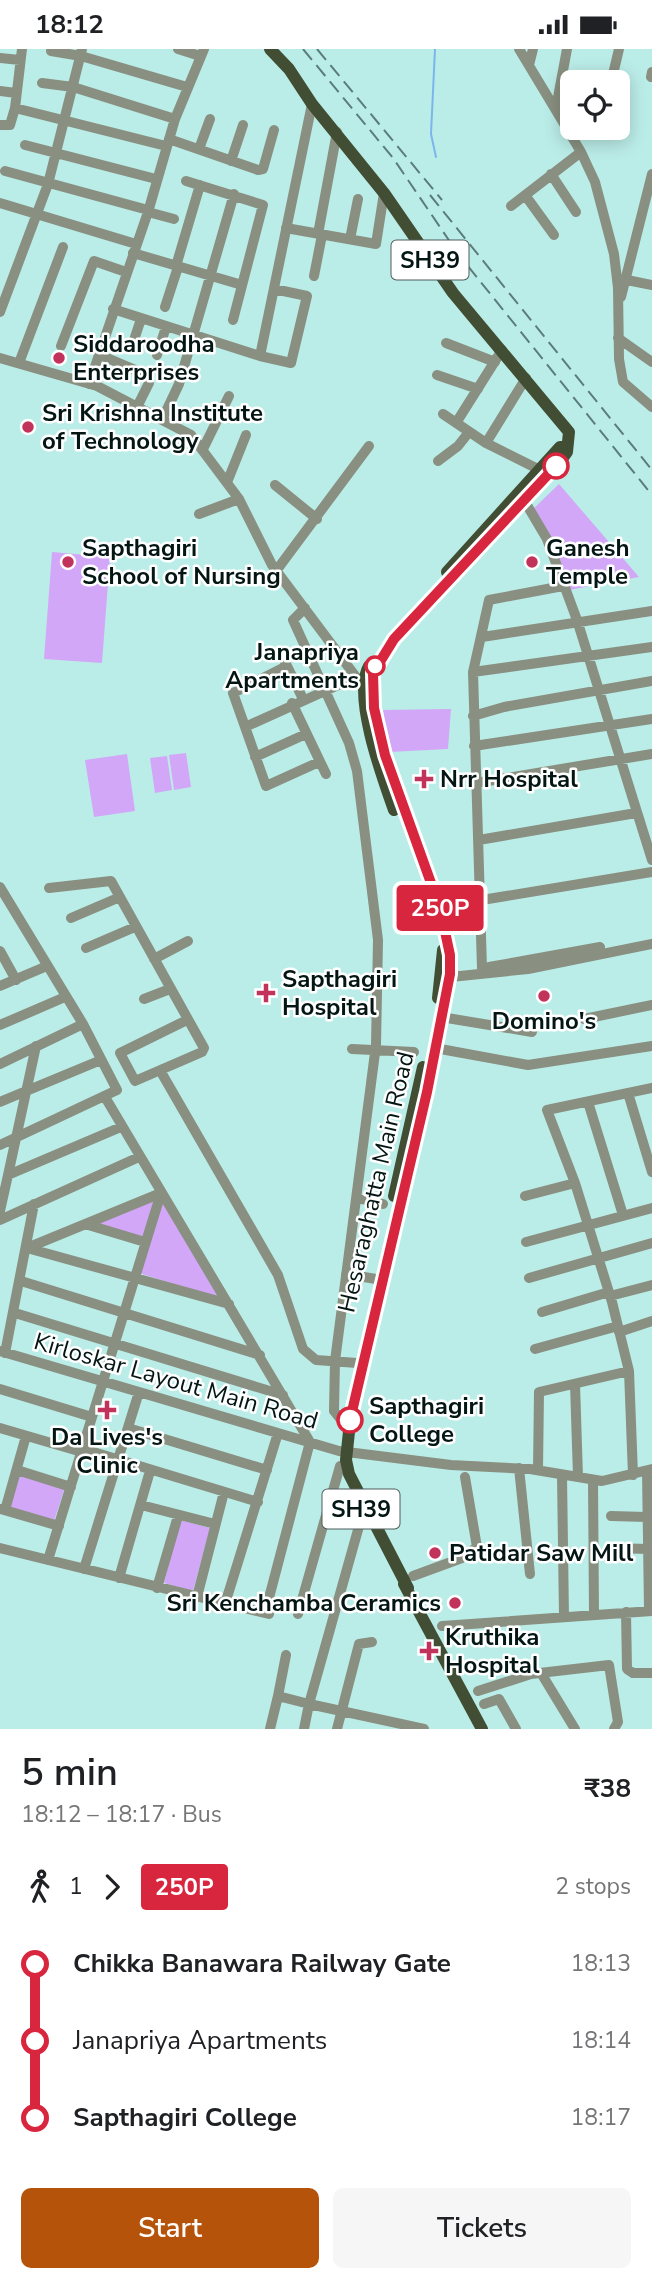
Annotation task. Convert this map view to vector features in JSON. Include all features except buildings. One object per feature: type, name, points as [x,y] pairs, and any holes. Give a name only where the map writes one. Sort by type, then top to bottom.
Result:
[{"type":"main road","name":"SH39","points":[[270,49],[289,69],[312,104],[384,193],[453,293],[569,432],[567,452],[544,473],[394,639],[366,678]]},
{"type":"main road","name":"Hesaraghatta Main Road","points":[[346,1422],[435,1048],[441,1017],[447,934],[385,755],[366,678]]},
{"type":"main road","name":"Hesaraghatta Main Road","points":[[346,1422],[445,975]]},
{"type":"main road","points":[[346,1422],[343,1451],[354,1485],[410,1582]]},
{"type":"main road","name":"SH39","points":[[343,1451],[340,1466],[363,1512],[410,1582],[482,1729]]},
{"type":"street","points":[[89,384],[148,211],[175,119],[202,53],[178,49]]},
{"type":"street","points":[[519,49],[556,108],[595,182],[612,243],[618,288],[618,338],[623,382],[652,407]]},
{"type":"street","points":[[529,65],[533,49]]},
{"type":"street","points":[[556,108],[567,49]]},
{"type":"street","points":[[614,70],[619,49]]},
{"type":"street","points":[[51,51],[82,52],[187,87]]},
{"type":"street","points":[[0,311],[48,184],[82,52]]},
{"type":"street","points":[[0,58],[21,54],[15,108],[10,125],[0,125]]},
{"type":"street","points":[[42,83],[73,87],[175,119]]},
{"type":"street","points":[[0,91],[16,93]]},
{"type":"street","points":[[260,356],[312,104]]},
{"type":"street","points":[[15,108],[199,149],[263,169],[274,130]]},
{"type":"street","points":[[199,149],[210,119]]},
{"type":"street","points":[[232,160],[243,125]]},
{"type":"street","points":[[314,276],[337,132]]},
{"type":"street","points":[[25,145],[156,179]]},
{"type":"street","points":[[511,206],[581,152]]},
{"type":"street","points":[[5,171],[174,219]]},
{"type":"street","points":[[551,174],[576,212]]},
{"type":"street","points":[[617,312],[652,174]]},
{"type":"street","points":[[186,181],[263,205],[233,320]]},
{"type":"street","points":[[165,307],[200,185]]},
{"type":"street","points":[[286,228],[376,244],[384,193]]},
{"type":"street","points":[[162,420],[179,384],[208,276],[234,194]]},
{"type":"street","points":[[524,195],[554,235]]},
{"type":"street","points":[[350,239],[358,199]]},
{"type":"street","points":[[0,203],[134,249],[177,267],[242,285]]},
{"type":"street","points":[[19,363],[63,247]]},
{"type":"street","points":[[61,346],[93,261],[126,272]]},
{"type":"street","points":[[626,280],[652,285]]},
{"type":"street","points":[[113,310],[260,356],[291,363],[307,296],[274,289]]},
{"type":"street","points":[[132,347],[141,319]]},
{"type":"street","points":[[157,355],[166,327]]},
{"type":"street","points":[[618,338],[652,362]]},
{"type":"street","points":[[446,343],[495,362]]},
{"type":"street","points":[[456,423],[502,350]]},
{"type":"street","points":[[100,355],[147,379],[137,407]]},
{"type":"street","points":[[0,358],[89,384],[191,435],[228,480],[276,571],[348,664],[366,678]]},
{"type":"street","points":[[437,375],[478,389]]},
{"type":"street","points":[[485,443],[526,378]]},
{"type":"street","points":[[203,449],[229,396]]},
{"type":"street","points":[[443,414],[485,443],[544,473]]},
{"type":"street","points":[[438,461],[458,446],[469,432]]},
{"type":"street","points":[[228,480],[246,435]]},
{"type":"street","points":[[276,571],[369,446]]},
{"type":"street","points":[[275,485],[317,519]]},
{"type":"street","points":[[522,497],[547,540],[577,620],[652,860]]},
{"type":"street","points":[[199,514],[239,499]]},
{"type":"street","points":[[482,968],[473,672],[489,600],[563,586]]},
{"type":"street","points":[[304,608],[292,620],[349,743],[365,812],[380,966],[376,1050],[335,1361],[334,1411],[346,1422]]},
{"type":"street","points":[[482,636],[652,611]]},
{"type":"street","points":[[473,672],[652,647]]},
{"type":"street","points":[[280,652],[303,699]]},
{"type":"street","points":[[287,666],[233,693],[266,786],[319,762]]},
{"type":"street","points":[[245,727],[324,689],[366,678]]},
{"type":"street","points":[[473,716],[652,681]]},
{"type":"street","points":[[292,703],[326,774]]},
{"type":"street","points":[[474,746],[652,719]]},
{"type":"street","points":[[255,757],[306,734]]},
{"type":"street","points":[[476,783],[652,754]]},
{"type":"street","points":[[479,840],[636,813]]},
{"type":"street","points":[[482,900],[652,871]]},
{"type":"street","points":[[48,888],[109,881],[204,1050],[161,1072],[135,1081],[120,1053],[187,1020]]},
{"type":"street","points":[[0,1145],[117,1090],[83,1024],[1,890]]},
{"type":"street","points":[[71,918],[120,897]]},
{"type":"street","points":[[86,947],[135,926]]},
{"type":"street","points":[[445,975],[652,938]]},
{"type":"street","points":[[153,959],[188,941]]},
{"type":"street","points":[[445,975],[528,969],[652,944]]},
{"type":"street","points":[[0,951],[16,981]]},
{"type":"street","points":[[0,986],[47,966]]},
{"type":"street","points":[[144,999],[170,989]]},
{"type":"street","points":[[0,1025],[65,997]]},
{"type":"street","points":[[584,1019],[651,1008]]},
{"type":"street","points":[[441,1017],[532,1032]]},
{"type":"street","points":[[0,1064],[83,1024]]},
{"type":"street","points":[[0,1211],[29,1091],[36,1046]]},
{"type":"street","points":[[435,1048],[528,1065],[652,1046]]},
{"type":"street","points":[[352,1049],[414,1052]]},
{"type":"street","points":[[0,1102],[101,1060]]},
{"type":"street","points":[[161,1072],[278,1275],[303,1349],[316,1360],[357,1363]]},
{"type":"street","points":[[633,1475],[629,1371],[610,1294],[588,1224],[547,1111],[652,1088]]},
{"type":"street","points":[[628,1093],[652,1172]]},
{"type":"street","points":[[0,1548],[268,1614],[310,1442],[105,1097]]},
{"type":"street","points":[[588,1101],[623,1215]]},
{"type":"street","points":[[8,1175],[121,1127]]},
{"type":"street","points":[[0,1220],[139,1157]]},
{"type":"street","points":[[525,1196],[575,1183]]},
{"type":"street","points":[[27,1248],[160,1193]]},
{"type":"street","points":[[48,1560],[71,1487],[86,1452],[92,1417],[160,1193]]},
{"type":"street","points":[[357,1198],[383,1203]]},
{"type":"street","points":[[3,1352],[15,1313],[34,1205]]},
{"type":"street","points":[[526,1242],[652,1208]]},
{"type":"street","points":[[85,1224],[145,1243]]},
{"type":"street","points":[[529,1278],[652,1243]]},
{"type":"street","points":[[27,1248],[229,1304]]},
{"type":"street","points":[[346,1274],[376,1279]]},
{"type":"street","points":[[21,1281],[125,1311],[260,1355]]},
{"type":"street","points":[[542,1312],[652,1285]]},
{"type":"street","points":[[15,1313],[284,1395]]},
{"type":"street","points":[[535,1349],[652,1321]]},
{"type":"street","name":"Kirloskar Layout Main Road","points":[[3,1352],[343,1451],[451,1465],[519,1468],[593,1480],[633,1475],[649,1470]]},
{"type":"street","points":[[538,1471],[538,1392],[629,1371]]},
{"type":"street","points":[[575,1384],[578,1477]]},
{"type":"street","points":[[0,1389],[92,1417]]},
{"type":"street","points":[[84,1569],[139,1392]]},
{"type":"street","points":[[0,1428],[258,1502]]},
{"type":"street","points":[[128,1428],[267,1470]]},
{"type":"street","points":[[225,1604],[278,1433]]},
{"type":"street","points":[[26,1436],[3,1509],[59,1526]]},
{"type":"street","points":[[298,1614],[340,1466]]},
{"type":"street","points":[[519,1468],[530,1574]]},
{"type":"street","points":[[17,1470],[71,1487]]},
{"type":"street","points":[[442,1626],[651,1610],[648,1549],[649,1470]]},
{"type":"street","points":[[119,1578],[150,1471]]},
{"type":"street","points":[[562,1475],[564,1617]]},
{"type":"street","points":[[410,1582],[462,1558],[477,1547],[465,1477]]},
{"type":"street","points":[[593,1480],[594,1615]]},
{"type":"street","points":[[197,1597],[224,1492]]},
{"type":"street","points":[[141,1505],[215,1524]]},
{"type":"street","points":[[303,1729],[363,1512]]},
{"type":"street","points":[[157,1588],[178,1516]]},
{"type":"street","points":[[611,1516],[648,1517]]},
{"type":"street","points":[[611,1548],[648,1549]]},
{"type":"street","points":[[626,1612],[627,1669],[633,1673],[652,1673]]},
{"type":"street","points":[[337,1729],[359,1644],[372,1642]]},
{"type":"street","points":[[270,1729],[286,1655]]},
{"type":"street","points":[[478,1691],[541,1673],[609,1665],[618,1722],[614,1729]]},
{"type":"street","points":[[541,1673],[575,1729]]},
{"type":"street","points":[[278,1696],[341,1711],[374,1725],[424,1729]]},
{"type":"street","points":[[484,1704],[499,1699],[516,1729]]},
{"type":"shaded area","points":[[559,484],[639,577],[569,590],[531,511]]},
{"type":"shaded area","points":[[52,552],[110,557],[102,663],[44,659]]},
{"type":"shaded area","points":[[451,709],[448,749],[389,752],[383,710]]},
{"type":"shaded area","points":[[186,753],[191,787],[174,790],[169,755]]},
{"type":"shaded area","points":[[127,754],[135,811],[94,817],[85,760]]},
{"type":"shaded area","points":[[167,756],[172,790],[155,793],[150,758]]},
{"type":"shaded area","points":[[154,1199],[143,1238],[92,1224]]},
{"type":"shaded area","points":[[162,1201],[221,1299],[139,1273]]},
{"type":"shaded area","points":[[18,1473],[65,1487],[54,1521],[8,1508]]},
{"type":"shaded area","points":[[180,1520],[210,1528],[193,1591],[164,1583]]},
{"type":"waterway","points":[[435,49],[431,134],[436,157]]},
{"type":"railway","points":[[303,49],[393,158],[459,255],[652,495]]},
{"type":"railway","points":[[317,49],[442,200]]},
{"type":"railway","points":[[430,195],[652,470]]},
{"type":"bus line","name":"250P","points":[[350,1420],[427,1092],[450,974],[447,934],[440,908],[385,755],[374,708],[374,667],[394,639],[478,553],[556,466]]},
{"type":"place","name":"Siddaroodha Enterprises","points":[[59,358]]},
{"type":"place","name":"Sri Krishna Institute of Technology","points":[[28,427]]},
{"type":"place","name":"Sapthagiri School of Nursing","points":[[68,562]]},
{"type":"place","name":"Ganesh Temple","points":[[532,562]]},
{"type":"place","name":"Janapriya Apartments","points":[[375,666]]},
{"type":"place","name":"Nrr Hospital","points":[[424,779]]},
{"type":"place","name":"Sapthagiri Hospital","points":[[266,993]]},
{"type":"place","name":"Domino's","points":[[544,996]]},
{"type":"place","name":"Da Lives's Clinic","points":[[107,1410]]},
{"type":"place","name":"Sapthagiri College","points":[[350,1420]]},
{"type":"place","name":"Patidar Saw Mill","points":[[435,1553]]},
{"type":"place","name":"Sri Kenchamba Ceramics","points":[[455,1603]]},
{"type":"place","name":"Kruthika Hospital","points":[[429,1651]]}]
